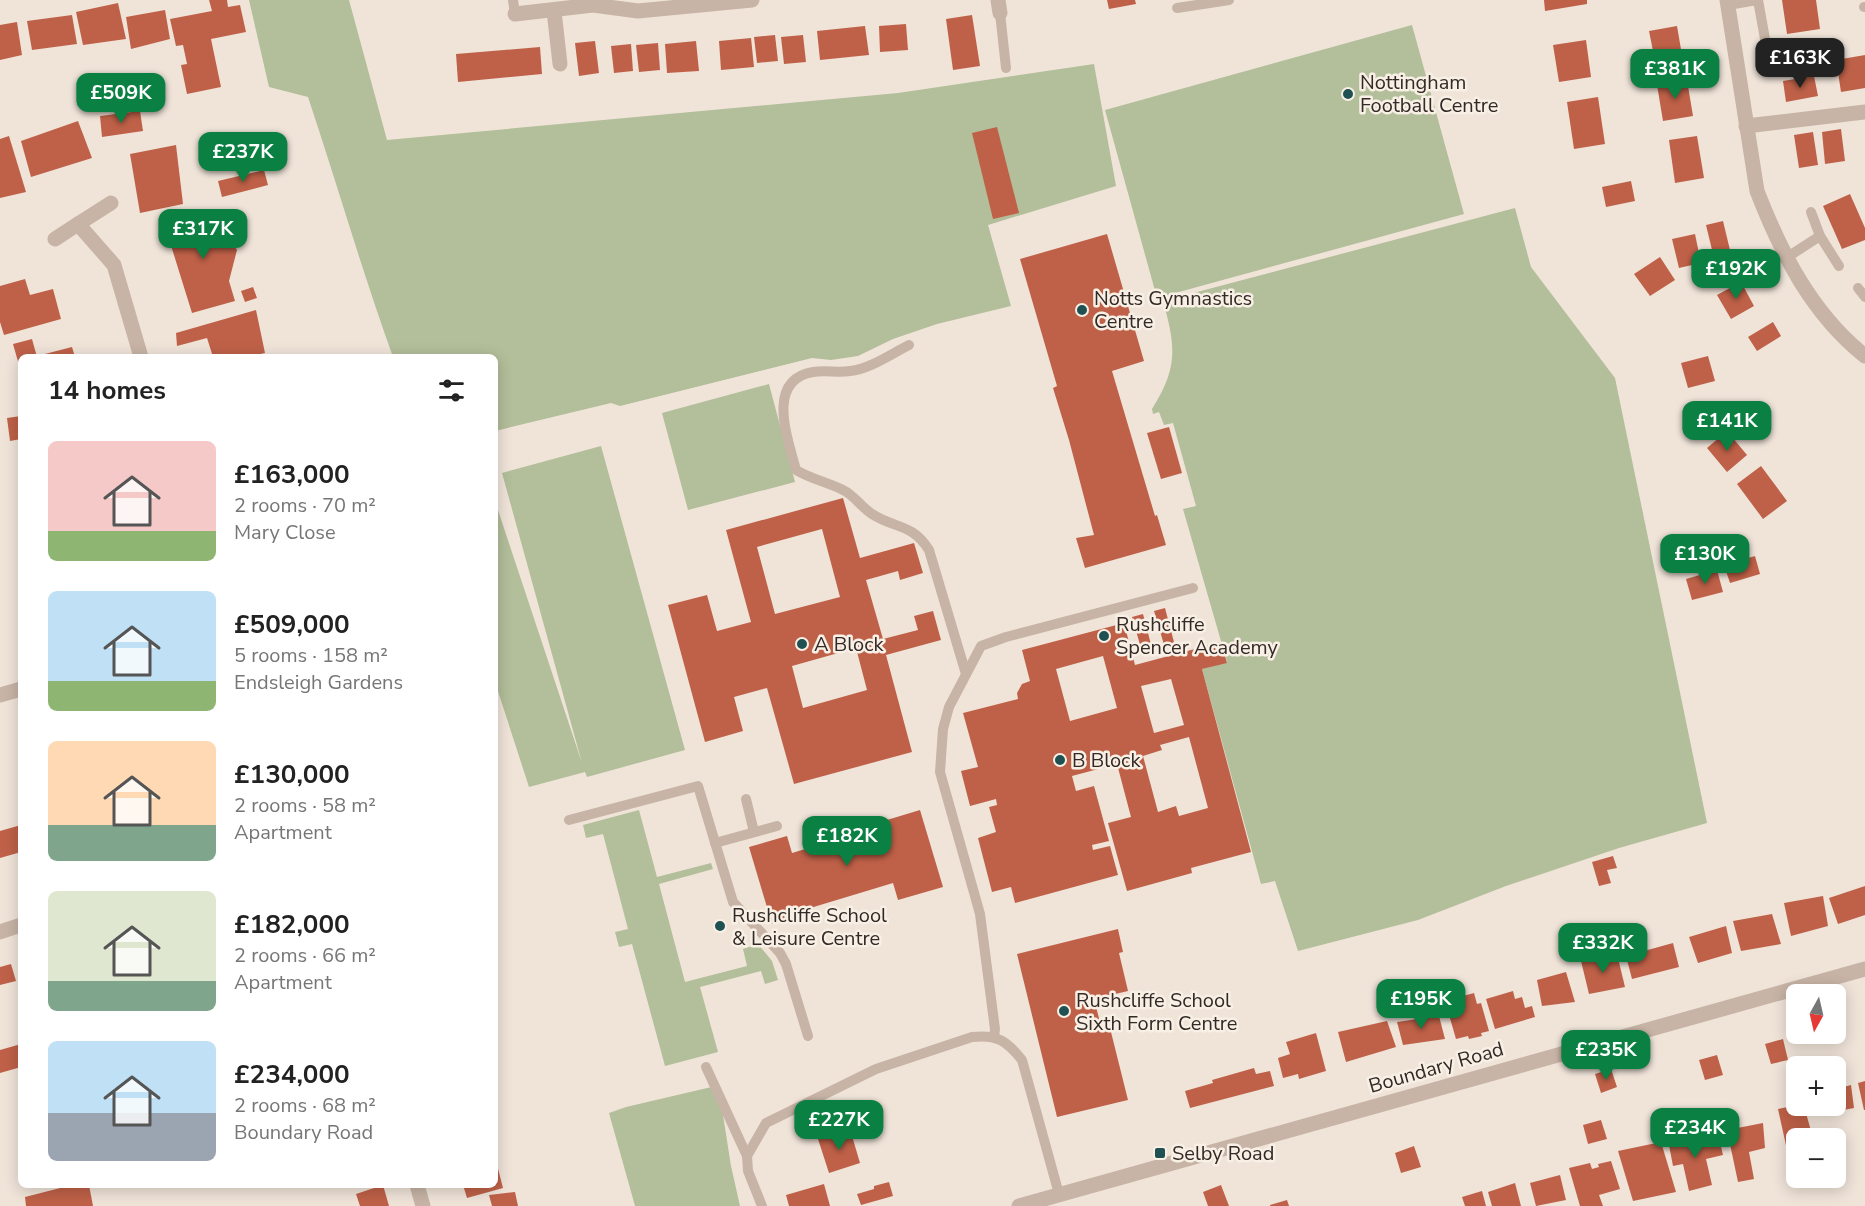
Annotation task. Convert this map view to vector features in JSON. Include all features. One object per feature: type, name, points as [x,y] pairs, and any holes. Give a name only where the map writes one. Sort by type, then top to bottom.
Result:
[{"type":"street","points":[[514,7],[554,11],[593,5],[638,11],[752,0]]},
{"type":"street","points":[[1728,3],[1757,191],[1786,258],[1827,319],[1863,350]]},
{"type":"street","points":[[554,11],[560,64]]},
{"type":"street","points":[[1746,126],[1865,112]]},
{"type":"street","points":[[55,239],[111,203]]},
{"type":"street","points":[[78,224],[114,264],[140,354]]},
{"type":"street","points":[[0,695],[18,689]]},
{"type":"street","points":[[0,932],[18,926]]},
{"type":"street","name":"Boundary Road","points":[[1019,1206],[1865,969]]},
{"type":"street","points":[[418,1188],[423,1206]]},
{"type":"lane","points":[[1177,8],[1229,0]]},
{"type":"lane","points":[[1728,3],[1757,0],[1767,50]]},
{"type":"lane","points":[[999,7],[1006,68]]},
{"type":"lane","points":[[1811,212],[1820,236],[1839,266]]},
{"type":"lane","points":[[1786,258],[1820,236]]},
{"type":"lane","points":[[909,345],[852,371],[813,372],[797,377],[788,387],[784,400],[783,419],[796,470],[810,478],[844,490],[872,514],[910,529],[922,538],[929,550],[966,674]]},
{"type":"lane","points":[[994,1037],[995,1029],[980,914],[940,772],[943,729],[949,707],[981,646],[1006,637],[1193,588]]},
{"type":"lane","points":[[569,820],[698,786],[733,902],[780,953],[786,964],[808,1036]]},
{"type":"lane","points":[[746,799],[754,832]]},
{"type":"lane","points":[[715,843],[777,826]]},
{"type":"lane","points":[[747,1156],[766,1123],[827,1091],[876,1069],[963,1040],[984,1036],[994,1037],[1010,1045],[1022,1060],[1059,1194]]},
{"type":"lane","points":[[706,1067],[747,1156],[748,1171],[762,1206]]},
{"type":"green space","points":[[249,0],[349,0],[387,140],[898,93],[1094,64],[1116,186],[988,225],[1011,306],[937,324],[893,339],[858,356],[831,360],[812,358],[620,406],[611,403],[498,430],[498,354],[392,354],[308,97],[269,87]]},
{"type":"green space","points":[[1412,25],[1464,214],[1157,298],[1105,110]]},
{"type":"green space","points":[[1515,208],[1531,267],[1615,378],[1707,823],[1619,848],[1506,886],[1418,920],[1298,951],[1275,881],[1261,884],[1202,669],[1227,662],[1183,509],[1196,506],[1173,423],[1164,425],[1159,412],[1153,414],[1152,409],[1167,381],[1172,357],[1170,332],[1163,301]]},
{"type":"green space","points":[[769,384],[795,482],[688,510],[662,413]]},
{"type":"green space","points":[[601,446],[685,750],[587,777],[585,772],[529,787],[498,691],[498,510],[582,763],[502,473]]},
{"type":"green space","points":[[639,810],[657,877],[711,863],[713,869],[659,884],[685,982],[747,966],[743,949],[758,944],[772,961],[778,980],[765,984],[761,971],[700,987],[718,1052],[665,1066],[632,944],[619,947],[615,932],[628,929],[603,834],[586,838],[583,825]]},
{"type":"green space","points":[[720,1085],[731,1166],[740,1206],[635,1206],[609,1113]]},
{"type":"building","points":[[209,0],[227,0],[228,7],[240,5],[246,32],[211,39],[221,87],[187,94],[181,65],[187,64],[183,45],[176,46],[170,19],[212,11]]},
{"type":"building","points":[[1107,0],[1135,0],[1136,4],[1109,9]]},
{"type":"building","points":[[1544,0],[1587,0],[1587,4],[1545,11]]},
{"type":"building","points":[[1782,0],[1816,0],[1820,29],[1787,34]]},
{"type":"building","points":[[118,3],[126,39],[83,45],[76,12]]},
{"type":"building","points":[[165,10],[170,39],[131,49],[126,17]]},
{"type":"building","points":[[72,15],[77,44],[32,50],[27,21]]},
{"type":"building","points":[[972,15],[980,66],[953,70],[946,19]]},
{"type":"building","points":[[17,22],[22,55],[0,60],[0,25]]},
{"type":"building","points":[[906,24],[908,50],[880,52],[879,26]]},
{"type":"building","points":[[865,26],[869,55],[820,60],[817,31]]},
{"type":"building","points":[[1677,26],[1683,61],[1656,66],[1649,31]]},
{"type":"building","points":[[775,35],[778,61],[757,63],[754,37]]},
{"type":"building","points":[[803,35],[806,62],[784,64],[781,37]]},
{"type":"building","points":[[751,38],[754,67],[721,70],[719,41]]},
{"type":"building","points":[[1586,40],[1591,77],[1559,82],[1553,45]]},
{"type":"building","points":[[595,41],[599,73],[579,76],[575,43]]},
{"type":"building","points":[[696,41],[699,71],[667,73],[665,44]]},
{"type":"building","points":[[658,43],[660,70],[639,72],[636,45]]},
{"type":"building","points":[[631,44],[633,71],[614,73],[611,46]]},
{"type":"building","points":[[540,47],[542,74],[458,82],[456,54]]},
{"type":"building","points":[[1822,50],[1824,70],[1813,71],[1810,51]]},
{"type":"building","points":[[1865,55],[1865,88],[1841,92],[1836,60]]},
{"type":"building","points":[[1814,76],[1818,96],[1786,102],[1783,81]]},
{"type":"building","points":[[1687,80],[1693,116],[1663,121],[1657,85]]},
{"type":"building","points":[[1598,97],[1605,144],[1574,149],[1567,102]]},
{"type":"building","points":[[140,111],[143,131],[102,137],[100,116]]},
{"type":"building","points":[[78,121],[92,158],[31,177],[21,141]]},
{"type":"building","points":[[997,127],[1019,213],[993,219],[972,133]]},
{"type":"building","points":[[1841,129],[1845,161],[1825,164],[1822,132]]},
{"type":"building","points":[[1813,132],[1818,165],[1799,168],[1794,135]]},
{"type":"building","points":[[9,136],[26,192],[0,198],[0,139]]},
{"type":"building","points":[[1697,136],[1704,178],[1675,183],[1669,140]]},
{"type":"building","points":[[176,145],[183,204],[140,213],[130,154]]},
{"type":"building","points":[[264,170],[268,185],[222,197],[218,181]]},
{"type":"building","points":[[1631,181],[1635,201],[1606,207],[1602,187]]},
{"type":"building","points":[[1850,194],[1865,228],[1865,240],[1842,249],[1823,206]]},
{"type":"building","points":[[201,210],[226,233],[237,250],[229,281],[235,301],[192,313],[164,223]]},
{"type":"building","points":[[1723,221],[1730,250],[1713,254],[1706,225]]},
{"type":"building","points":[[1107,234],[1144,361],[1112,371],[1155,516],[1157,515],[1166,545],[1085,568],[1076,538],[1094,535],[1053,388],[1057,386],[1020,259]]},
{"type":"building","points":[[1695,234],[1701,263],[1679,268],[1672,239]]},
{"type":"building","points":[[1660,257],[1675,280],[1650,296],[1634,274]]},
{"type":"building","points":[[25,279],[30,295],[53,289],[61,319],[4,335],[0,322],[0,286]]},
{"type":"building","points":[[1741,282],[1754,306],[1731,319],[1717,295]]},
{"type":"building","points":[[253,287],[257,298],[245,302],[241,291]]},
{"type":"building","points":[[256,310],[265,353],[212,354],[207,338],[177,346],[176,333]]},
{"type":"building","points":[[1773,322],[1781,336],[1757,351],[1748,337]]},
{"type":"building","points":[[32,339],[36,354],[18,354],[18,362],[13,344]]},
{"type":"building","points":[[72,347],[74,354],[45,354]]},
{"type":"building","points":[[1708,356],[1715,381],[1688,388],[1681,363]]},
{"type":"building","points":[[18,416],[18,440],[10,441],[7,418]]},
{"type":"building","points":[[1169,427],[1182,473],[1161,479],[1147,433]]},
{"type":"building","points":[[1727,431],[1747,455],[1727,472],[1707,448]]},
{"type":"building","points":[[1761,466],[1787,501],[1763,519],[1737,484]]},
{"type":"building","name":"A Block","points":[[843,498],[860,558],[914,543],[923,573],[900,580],[898,571],[866,580],[883,639],[918,630],[914,616],[933,611],[941,640],[886,655],[912,752],[794,784],[767,688],[734,697],[743,731],[705,742],[668,605],[707,595],[717,631],[751,622],[726,530]],"holes":[[[822,529],[840,597],[775,614],[757,547]],[[856,648],[867,690],[803,708],[792,666]]]},
{"type":"building","points":[[1755,556],[1760,574],[1730,583],[1724,565]]},
{"type":"building","points":[[1717,570],[1723,592],[1692,600],[1686,579]]},
{"type":"building","points":[[1165,608],[1175,646],[1165,648],[1154,611]]},
{"type":"building","points":[[1143,614],[1153,652],[1143,655],[1132,617]]},
{"type":"building","name":"B Block","points":[[1124,623],[1135,665],[1221,642],[1227,663],[1202,669],[1251,852],[1191,868],[1192,873],[1127,891],[1108,823],[1131,817],[1117,764],[1072,776],[1076,791],[1094,786],[1109,841],[1092,845],[1093,850],[1110,846],[1118,875],[1015,903],[1011,887],[992,892],[978,838],[996,832],[989,807],[997,805],[996,799],[970,806],[961,771],[978,767],[963,713],[1018,699],[1017,693],[1022,684],[1030,681],[1022,650]],"holes":[[[1103,656],[1117,708],[1070,721],[1056,669]],[[1171,679],[1184,725],[1154,733],[1141,686]],[[1189,737],[1208,808],[1179,816],[1176,806],[1158,812],[1143,756],[1162,750],[1160,745]]]},
{"type":"building","points":[[920,810],[943,887],[898,900],[893,883],[807,909],[809,913],[772,924],[749,847],[787,836],[792,853],[878,827],[877,823]]},
{"type":"building","points":[[18,826],[18,853],[0,858],[0,831]]},
{"type":"building","points":[[1613,856],[1617,868],[1607,870],[1611,883],[1599,886],[1592,862]]},
{"type":"building","points":[[1865,886],[1865,915],[1838,924],[1829,898]]},
{"type":"building","points":[[1823,896],[1828,926],[1791,936],[1784,903]]},
{"type":"building","points":[[1772,914],[1781,944],[1741,951],[1733,921]]},
{"type":"building","points":[[1726,926],[1732,953],[1698,963],[1689,937]]},
{"type":"building","name":"Rushcliffe School Sixth Form Centre","points":[[1118,929],[1123,952],[1119,953],[1128,991],[1094,999],[1101,1026],[1109,1024],[1128,1100],[1057,1117],[1017,954]]},
{"type":"building","points":[[1673,943],[1679,967],[1632,979],[1626,956]]},
{"type":"building","points":[[1617,954],[1625,987],[1589,994],[1581,961]]},
{"type":"building","points":[[11,964],[16,981],[0,985],[0,967]]},
{"type":"building","points":[[1566,972],[1575,1002],[1542,1006],[1537,980]]},
{"type":"building","points":[[1513,991],[1515,999],[1522,997],[1525,1008],[1532,1006],[1535,1017],[1495,1029],[1486,999]]},
{"type":"building","points":[[1474,993],[1477,1004],[1481,1003],[1489,1031],[1481,1033],[1482,1036],[1456,1039],[1445,1001]]},
{"type":"building","points":[[1439,1016],[1445,1039],[1403,1045],[1397,1022]]},
{"type":"building","points":[[1387,1021],[1396,1047],[1346,1062],[1338,1032]]},
{"type":"building","points":[[1316,1033],[1326,1071],[1299,1079],[1298,1074],[1283,1078],[1278,1058],[1290,1054],[1286,1042]]},
{"type":"building","points":[[1783,1039],[1786,1060],[1771,1064],[1765,1044]]},
{"type":"building","points":[[18,1045],[18,1068],[0,1073],[0,1050]]},
{"type":"building","points":[[1717,1055],[1723,1075],[1705,1080],[1699,1060]]},
{"type":"building","points":[[1254,1068],[1256,1074],[1270,1071],[1274,1086],[1190,1108],[1185,1091],[1213,1083],[1212,1080]]},
{"type":"building","points":[[1611,1069],[1617,1087],[1601,1093],[1595,1074]]},
{"type":"building","points":[[1865,1081],[1865,1110],[1864,1110],[1858,1083]]},
{"type":"building","points":[[1851,1085],[1854,1108],[1846,1110],[1846,1086]]},
{"type":"building","points":[[1786,1107],[1786,1116],[1807,1116],[1810,1128],[1786,1128],[1786,1145],[1778,1109]]},
{"type":"building","points":[[1601,1120],[1607,1139],[1588,1144],[1583,1125]]},
{"type":"building","points":[[1763,1123],[1765,1148],[1749,1152],[1754,1179],[1738,1182],[1727,1130]]},
{"type":"building","points":[[850,1129],[860,1163],[829,1173],[818,1139]]},
{"type":"building","points":[[1688,1136],[1690,1143],[1719,1138],[1723,1155],[1706,1159],[1712,1185],[1689,1191],[1683,1164],[1673,1166],[1668,1140]]},
{"type":"building","points":[[1661,1142],[1676,1192],[1633,1201],[1618,1151]]},
{"type":"building","points":[[1414,1146],[1421,1167],[1401,1173],[1395,1153]]},
{"type":"building","points":[[1611,1161],[1620,1189],[1599,1195],[1603,1206],[1580,1206],[1569,1168],[1590,1163],[1592,1169],[1599,1167],[1598,1164]]},
{"type":"building","points":[[498,1169],[503,1188],[467,1198],[464,1188],[498,1188]]},
{"type":"building","points":[[1560,1175],[1566,1200],[1536,1206],[1530,1183]]},
{"type":"building","points":[[889,1182],[893,1196],[861,1205],[857,1194]]},
{"type":"building","points":[[1515,1183],[1521,1206],[1492,1206],[1488,1192]]},
{"type":"building","points":[[824,1184],[830,1206],[789,1206],[786,1195]]},
{"type":"building","points":[[1221,1185],[1229,1206],[1208,1206],[1203,1192]]},
{"type":"building","points":[[60,1188],[90,1188],[93,1206],[26,1206],[25,1197]]},
{"type":"building","points":[[374,1188],[384,1188],[389,1206],[360,1206],[356,1194]]},
{"type":"building","points":[[1482,1191],[1486,1206],[1465,1206],[1462,1197]]},
{"type":"building","points":[[515,1192],[518,1206],[492,1206],[489,1195]]},
{"type":"building","points":[[1287,1200],[1289,1206],[1270,1206],[1270,1205]]},
{"type":"place","name":"Nottingham Football Centre","points":[[1348,94]]},
{"type":"place","name":"Notts Gymnastics Centre","points":[[1082,310]]},
{"type":"place","name":"Rushcliffe Spencer Academy","points":[[1104,636]]},
{"type":"place","name":"A Block","points":[[802,644]]},
{"type":"place","name":"B Block","points":[[1060,760]]},
{"type":"place","name":"Rushcliffe School & Leisure Centre","points":[[720,926]]},
{"type":"place","name":"Rushcliffe School Sixth Form Centre","points":[[1064,1011]]},
{"type":"place","name":"Selby Road","points":[[1160,1153]]}]
